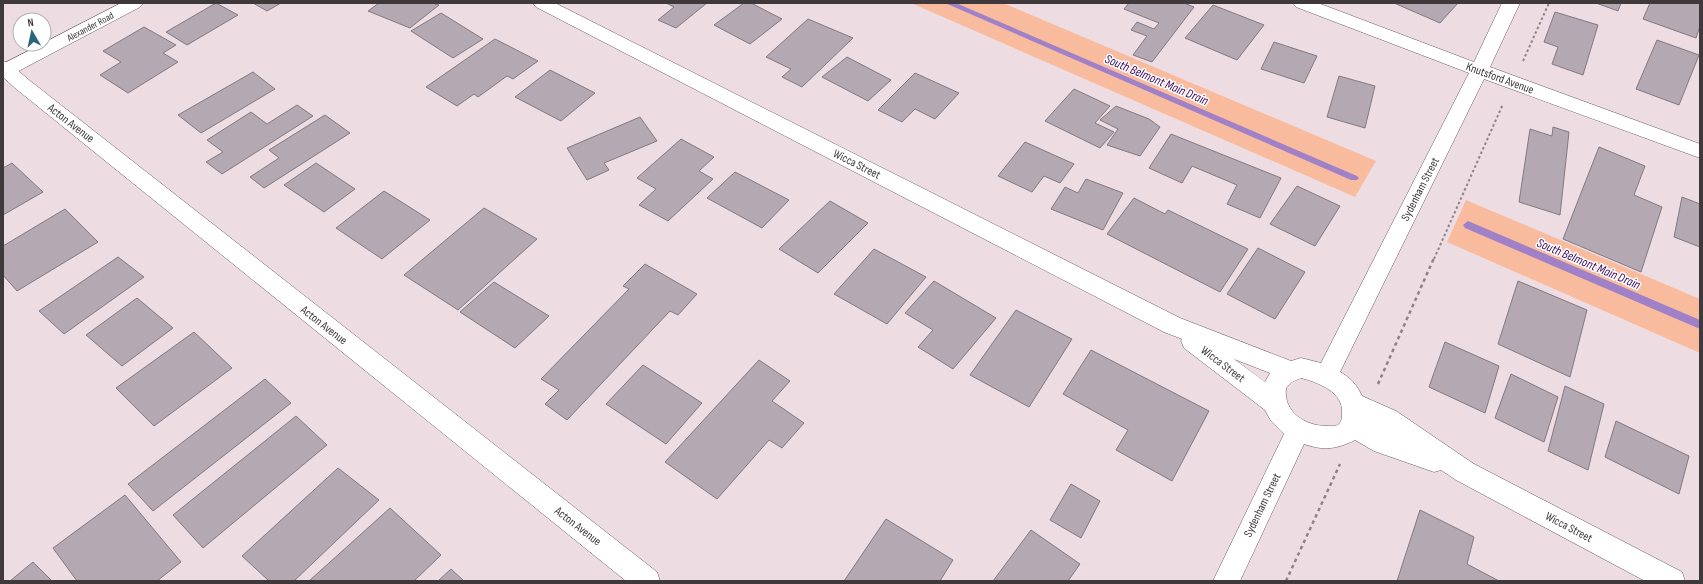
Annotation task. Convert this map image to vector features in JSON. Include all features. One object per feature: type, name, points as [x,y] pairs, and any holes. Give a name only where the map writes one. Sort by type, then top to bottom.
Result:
[{"type":"street","name":"Alexander Road","points":[[52,33],[110,3]]},
{"type":"street","name":"Alexander Road","points":[[4,67],[134,3]]},
{"type":"street","name":"Wicca Street","points":[[542,3],[1172,325],[1290,371]]},
{"type":"street","name":"Knutsford Avenue","points":[[1302,3],[1513,83],[1700,151]]},
{"type":"street","name":"Sydenham Street","points":[[1327,374],[1480,70],[1511,3]]},
{"type":"street","points":[[4,67],[21,52]]},
{"type":"street","name":"Acton Avenue","points":[[4,67],[34,94],[647,581]]},
{"type":"street","name":"Wicca Street","points":[[1172,325],[1275,403]]},
{"type":"street","points":[[1301,368],[1327,374],[1339,382],[1349,392],[1354,415],[1345,433],[1336,437],[1324,438],[1310,436],[1298,430],[1284,418],[1275,403],[1273,393],[1281,376],[1290,371],[1301,368]]},
{"type":"street","name":"Wicca Street","points":[[1354,415],[1387,420],[1466,472],[1672,581]]},
{"type":"street","name":"Wicca Street","points":[[1354,415],[1383,443],[1466,472]]},
{"type":"street","name":"Sydenham Street","points":[[1226,581],[1298,430]]},
{"type":"path","points":[[1387,420],[1376,387],[1549,3]]},
{"type":"path","points":[[1286,581],[1340,464],[1347,463]]},
{"type":"shaded area","points":[[911,3],[1003,3],[1376,161],[1355,197]]},
{"type":"shaded area","points":[[1466,200],[1700,299],[1700,353],[1447,242]]},
{"type":"building","points":[[216,3],[238,15],[187,45],[166,32]]},
{"type":"building","points":[[253,3],[281,3],[267,11]]},
{"type":"building","points":[[379,3],[433,3],[439,5],[410,28],[368,11]]},
{"type":"building","points":[[666,3],[707,3],[676,28],[658,20],[674,7]]},
{"type":"building","points":[[744,3],[751,3],[782,19],[750,44],[714,25]]},
{"type":"building","points":[[1129,3],[1184,3],[1194,7],[1152,62],[1133,55],[1147,36],[1131,30],[1137,22],[1154,29],[1159,23],[1124,9]]},
{"type":"building","points":[[1394,3],[1458,3],[1440,23]]},
{"type":"building","points":[[1596,3],[1621,3],[1618,11]]},
{"type":"building","points":[[1650,3],[1700,3],[1700,26],[1696,38],[1643,19]]},
{"type":"building","points":[[1213,5],[1264,25],[1237,60],[1185,38]]},
{"type":"building","points":[[1555,12],[1598,25],[1583,75],[1552,64],[1558,47],[1544,42]]},
{"type":"building","points":[[441,13],[483,39],[453,58],[411,31]]},
{"type":"building","points":[[808,19],[853,38],[802,87],[782,77],[791,69],[766,57]]},
{"type":"building","points":[[144,27],[176,45],[163,53],[178,62],[128,93],[100,75],[121,62],[103,51]]},
{"type":"building","points":[[495,39],[538,61],[513,79],[507,76],[478,97],[474,94],[457,106],[426,87]]},
{"type":"building","points":[[1657,40],[1699,55],[1679,105],[1636,89]]},
{"type":"building","points":[[1274,42],[1317,56],[1304,83],[1261,69]]},
{"type":"building","points":[[847,57],[891,80],[868,101],[822,77]]},
{"type":"building","points":[[550,70],[595,93],[561,121],[515,97]]},
{"type":"building","points":[[253,72],[275,89],[201,133],[178,115]]},
{"type":"building","points":[[915,73],[959,93],[935,119],[915,109],[902,122],[878,110]]},
{"type":"building","points":[[1339,76],[1375,86],[1365,128],[1327,117]]},
{"type":"building","points":[[1074,89],[1110,106],[1095,123],[1114,132],[1100,148],[1045,121]]},
{"type":"building","points":[[297,105],[313,116],[222,174],[206,162],[223,152],[207,140],[251,112],[267,124]]},
{"type":"building","points":[[1116,106],[1149,119],[1160,127],[1140,156],[1107,145],[1118,129],[1100,120]]},
{"type":"building","points":[[325,115],[350,133],[264,188],[250,177],[279,158],[269,150]]},
{"type":"building","points":[[640,117],[657,141],[604,163],[609,170],[587,180],[567,148]]},
{"type":"building","points":[[1553,127],[1569,132],[1560,215],[1519,202],[1530,129],[1552,136]]},
{"type":"building","points":[[1171,134],[1281,178],[1260,218],[1227,204],[1237,185],[1192,166],[1182,183],[1149,168]]},
{"type":"building","points":[[681,139],[714,157],[699,171],[713,179],[668,221],[639,205],[656,189],[637,178]]},
{"type":"building","points":[[1025,142],[1074,164],[1060,183],[1044,176],[1032,192],[998,176]]},
{"type":"building","points":[[1599,147],[1645,166],[1634,195],[1662,207],[1641,272],[1563,239]]},
{"type":"building","points":[[12,163],[43,192],[3,215],[3,168]]},
{"type":"building","points":[[316,163],[355,189],[324,212],[284,185]]},
{"type":"building","points":[[735,172],[789,200],[762,228],[707,198]]},
{"type":"building","points":[[1086,179],[1123,193],[1103,230],[1051,209],[1065,187],[1078,193]]},
{"type":"building","points":[[1297,186],[1340,206],[1315,246],[1270,224]]},
{"type":"building","points":[[384,191],[430,220],[382,259],[336,228]]},
{"type":"building","points":[[1682,197],[1700,204],[1700,247],[1674,237]]},
{"type":"building","points":[[1134,198],[1165,214],[1168,210],[1248,249],[1220,292],[1107,234]]},
{"type":"building","points":[[830,201],[868,223],[818,273],[779,249]]},
{"type":"building","points":[[484,208],[537,239],[458,310],[404,275]]},
{"type":"building","points":[[65,209],[98,242],[17,291],[3,275],[3,246]]},
{"type":"building","points":[[1258,248],[1305,272],[1275,319],[1227,294]]},
{"type":"building","points":[[874,249],[926,277],[887,324],[834,294]]},
{"type":"building","points":[[118,257],[144,277],[64,334],[39,311]]},
{"type":"building","points":[[645,264],[697,294],[678,315],[670,311],[567,420],[545,404],[559,390],[541,379],[629,289],[623,286]]},
{"type":"building","points":[[934,281],[996,318],[953,369],[918,347],[933,330],[905,313]]},
{"type":"building","points":[[1518,281],[1587,310],[1570,377],[1498,344]]},
{"type":"building","points":[[494,282],[549,316],[515,348],[460,312]]},
{"type":"building","points":[[137,298],[173,328],[122,366],[86,335]]},
{"type":"building","points":[[1016,310],[1072,339],[1029,407],[970,375]]},
{"type":"building","points":[[194,332],[232,368],[154,426],[116,388]]},
{"type":"building","points":[[1445,342],[1499,366],[1485,413],[1429,387]]},
{"type":"building","points":[[1091,350],[1209,411],[1172,481],[1116,450],[1128,430],[1063,394]]},
{"type":"building","points":[[759,360],[790,381],[772,401],[804,423],[782,448],[769,440],[717,499],[665,462]]},
{"type":"building","points":[[643,365],[702,403],[666,444],[606,404]]},
{"type":"building","points":[[1511,374],[1558,397],[1544,442],[1495,418]]},
{"type":"building","points":[[265,379],[291,403],[153,511],[128,484]]},
{"type":"building","points":[[1565,386],[1604,404],[1588,470],[1548,451]]},
{"type":"building","points":[[296,416],[327,445],[203,548],[173,515]]},
{"type":"building","points":[[1616,421],[1689,456],[1679,494],[1605,457]]},
{"type":"building","points":[[338,468],[379,500],[294,581],[269,581],[242,556]]},
{"type":"building","points":[[1071,484],[1100,501],[1081,538],[1050,520]]},
{"type":"building","points":[[125,495],[181,562],[157,581],[77,581],[53,548]]},
{"type":"building","points":[[390,508],[441,555],[414,581],[309,581]]},
{"type":"building","points":[[1420,510],[1474,537],[1467,564],[1499,581],[1397,581]]},
{"type":"building","points":[[886,519],[953,560],[940,581],[844,581]]},
{"type":"building","points":[[1031,530],[1080,564],[1068,581],[993,581]]},
{"type":"building","points":[[33,562],[52,581],[10,581]]},
{"type":"building","points":[[451,569],[464,581],[438,581]]},
{"type":"waterway","name":"South Belmont Main Drain","points":[[949,3],[1354,178]]},
{"type":"waterway","name":"South Belmont Main Drain","points":[[1468,225],[1700,325]]}]
